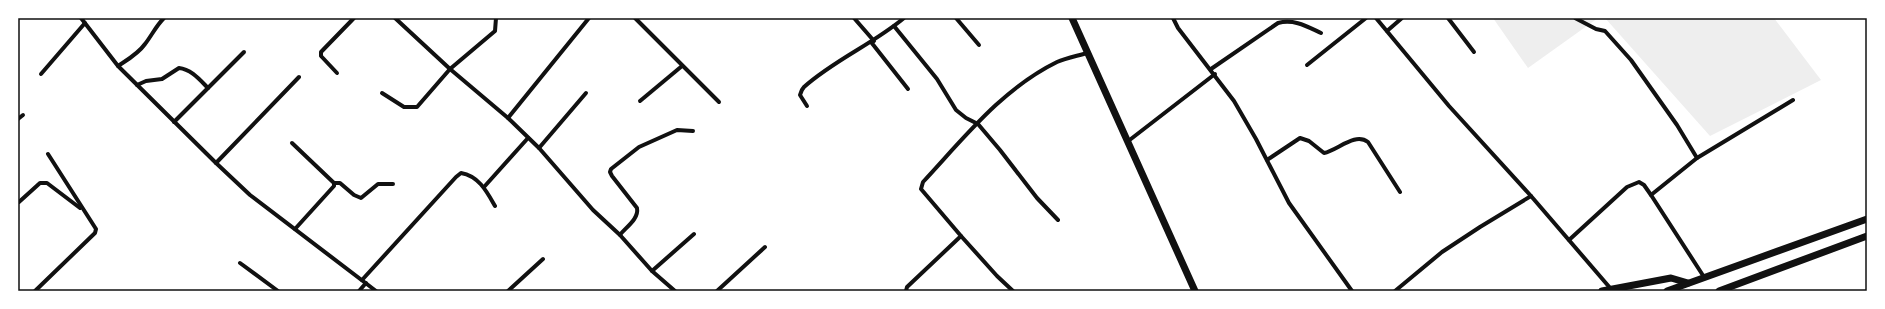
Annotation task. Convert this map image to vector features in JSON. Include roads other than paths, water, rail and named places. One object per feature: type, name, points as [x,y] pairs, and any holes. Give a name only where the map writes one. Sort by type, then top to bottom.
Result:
[{"type":"highway","points":[[1072,18],[1195,291]]},
{"type":"highway","points":[[1667,291],[1867,219]]},
{"type":"highway","points":[[1719,291],[1867,236]]},
{"type":"highway","points":[[1602,291],[1671,278],[1688,283]]},
{"type":"street","points":[[81,18],[118,66],[216,163],[250,194],[376,291]]},
{"type":"street","points":[[118,66],[138,52],[146,44],[155,26],[164,18]]},
{"type":"street","points":[[338,73],[321,56],[321,52],[354,18]]},
{"type":"street","points":[[395,18],[450,70],[508,118],[538,148],[593,210],[620,234],[652,270],[675,291]]},
{"type":"street","points":[[382,94],[404,107],[415,108],[450,70],[495,31],[496,18]]},
{"type":"street","points":[[508,118],[589,18]]},
{"type":"street","points":[[635,18],[719,102]]},
{"type":"street","points":[[854,18],[908,89]]},
{"type":"street","points":[[807,106],[800,95],[804,87],[825,71],[872,41],[904,18]]},
{"type":"street","points":[[956,18],[979,45]]},
{"type":"street","points":[[1173,18],[1178,28],[1234,100],[1268,160],[1292,208],[1352,291]]},
{"type":"street","points":[[1307,65],[1366,18]]},
{"type":"street","points":[[1376,18],[1449,106],[1531,196],[1611,289]]},
{"type":"street","points":[[1386,31],[1402,18]]},
{"type":"street","points":[[1448,18],[1474,52]]},
{"type":"street","points":[[1575,18],[1596,29],[1605,31],[1631,60],[1677,125],[1697,158]]},
{"type":"street","points":[[1211,69],[1278,23],[1291,21],[1298,22],[1321,33]]},
{"type":"street","points":[[41,74],[85,23]]},
{"type":"street","points":[[894,26],[937,80],[956,110],[966,118],[978,124],[1032,192],[1058,220]]},
{"type":"street","points":[[174,122],[244,52]]},
{"type":"street","points":[[1013,291],[997,276],[961,236],[924,193],[921,185],[1004,97],[1037,73],[1059,61],[1087,53]]},
{"type":"street","points":[[640,101],[682,66]]},
{"type":"street","points":[[137,85],[146,81],[162,79],[178,68],[185,68],[208,88]]},
{"type":"street","points":[[1127,142],[1215,74]]},
{"type":"street","points":[[216,163],[299,77]]},
{"type":"street","points":[[538,148],[586,92]]},
{"type":"street","points":[[1651,195],[1697,158],[1793,100]]},
{"type":"street","points":[[18,119],[23,115]]},
{"type":"street","points":[[620,234],[635,218],[638,212],[637,208],[612,176],[610,172],[611,169],[639,147],[677,130],[693,131]]},
{"type":"street","points":[[484,187],[528,138]]},
{"type":"street","points":[[1268,160],[1300,138],[1309,141],[1324,153],[1355,139],[1361,139],[1368,142],[1400,192]]},
{"type":"street","points":[[292,143],[334,183],[340,183],[354,195],[361,198],[378,184],[393,184]]},
{"type":"street","points":[[35,291],[95,233],[96,229],[48,154]]},
{"type":"street","points":[[359,291],[364,282],[462,172],[468,174],[484,187],[495,206]]},
{"type":"street","points":[[1569,240],[1627,187],[1639,182],[1644,185],[1651,195],[1704,277]]},
{"type":"street","points":[[19,202],[40,184],[47,183],[82,209]]},
{"type":"street","points":[[295,229],[334,186],[334,183]]},
{"type":"street","points":[[1395,291],[1442,252],[1531,196]]},
{"type":"street","points":[[652,270],[694,234]]},
{"type":"street","points":[[906,291],[907,287],[961,236]]},
{"type":"street","points":[[717,291],[765,247]]},
{"type":"street","points":[[508,291],[543,259]]},
{"type":"street","points":[[240,263],[278,291]]}]
